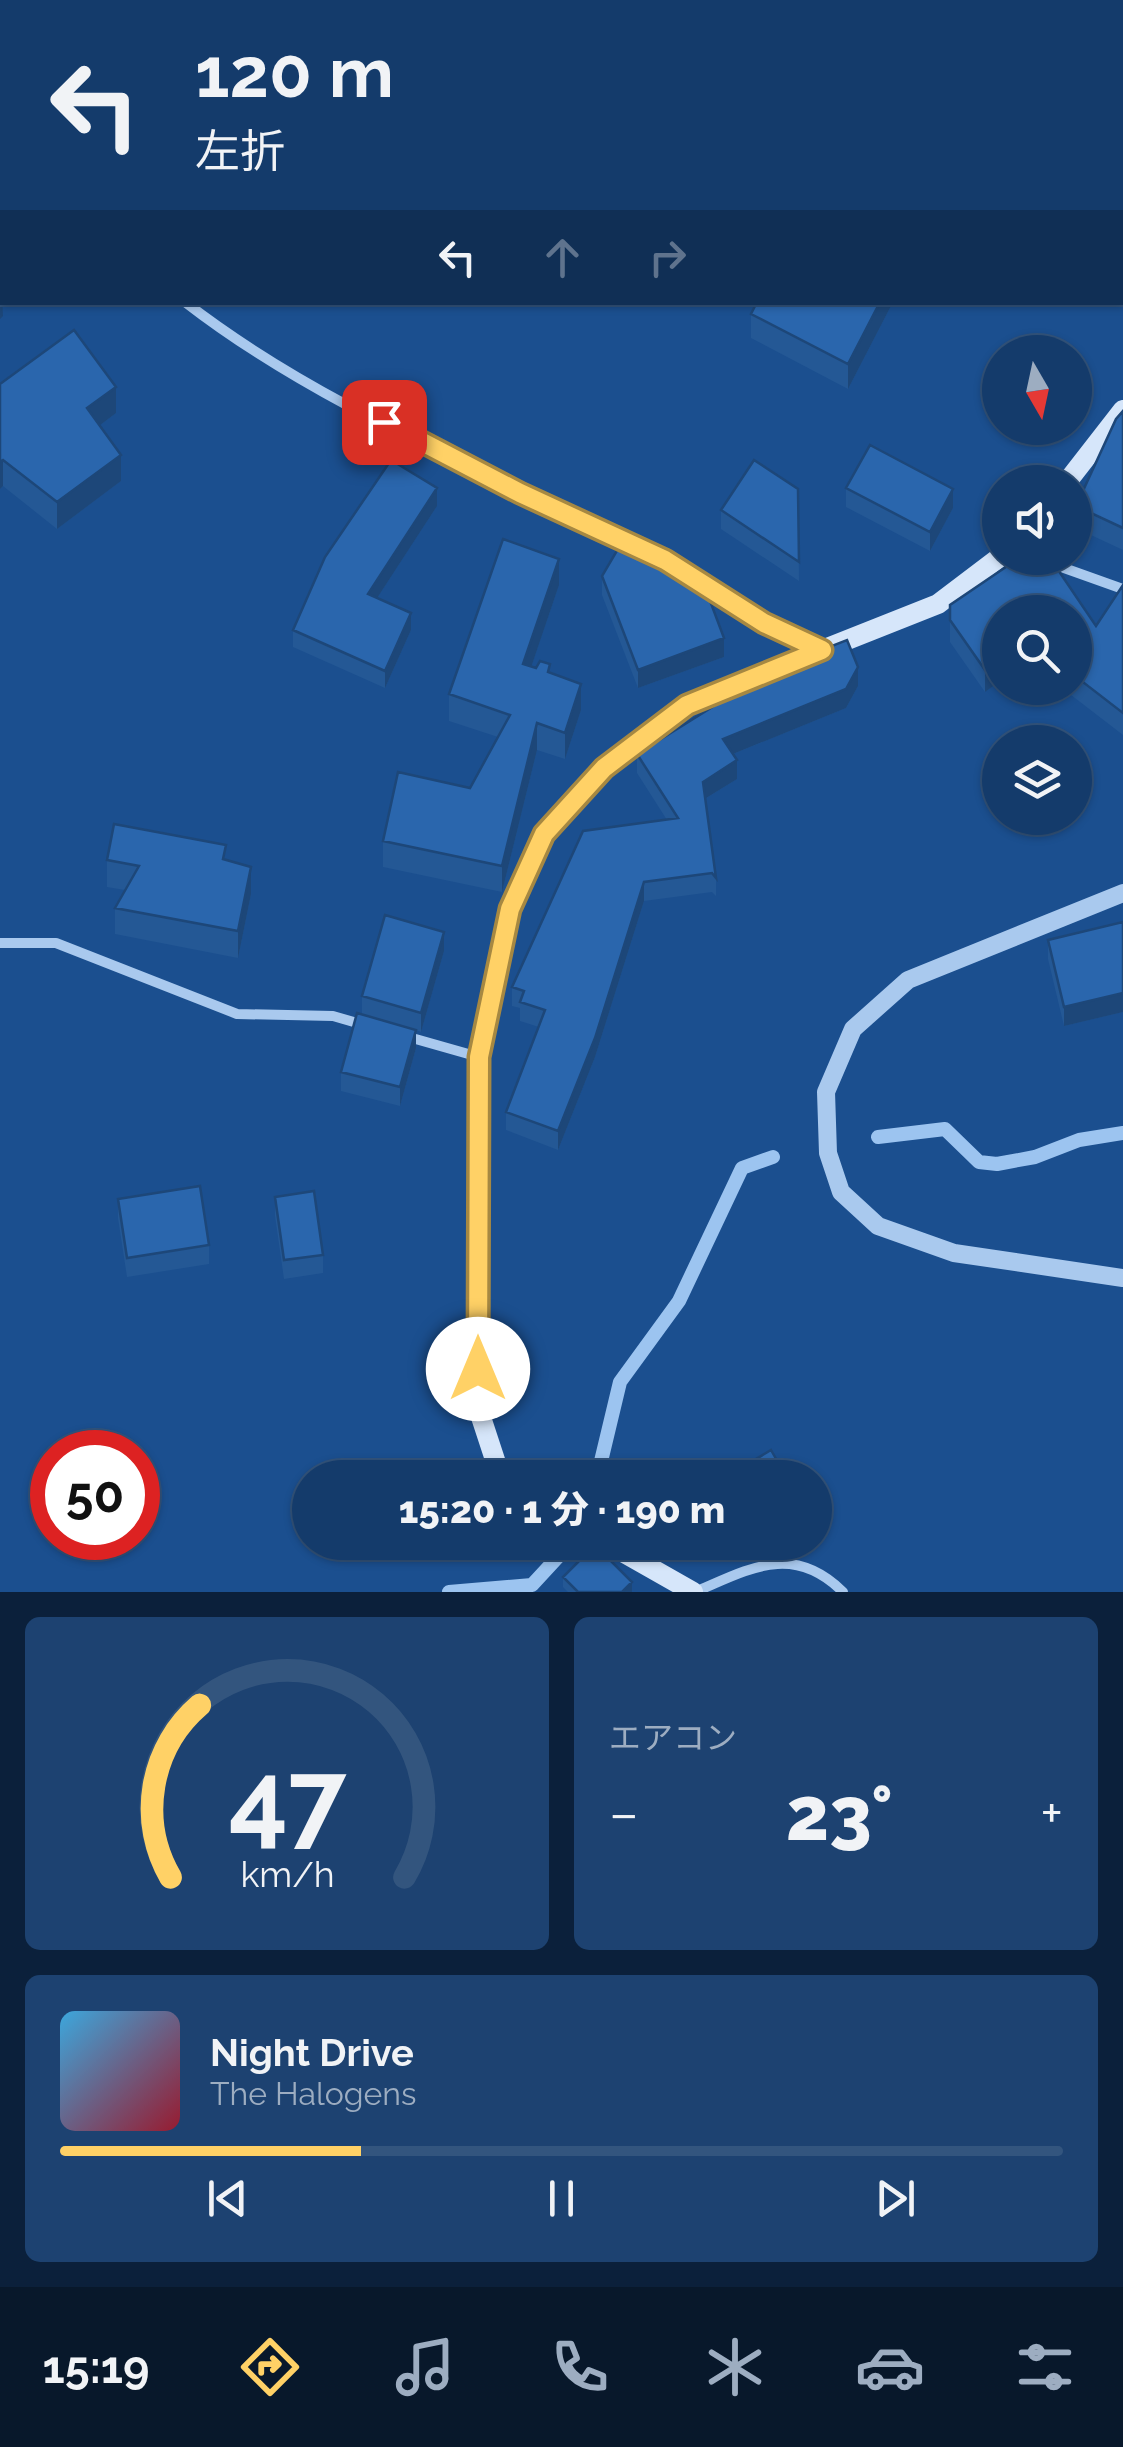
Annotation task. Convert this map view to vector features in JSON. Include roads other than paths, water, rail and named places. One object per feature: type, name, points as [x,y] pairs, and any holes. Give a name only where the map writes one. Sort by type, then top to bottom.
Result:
[{"type":"main road","points":[[1080,465],[1123,410]]},
{"type":"main road","points":[[496,1460],[478,1408],[479,1057],[510,909],[544,834],[604,768],[687,705],[938,604],[982,571]]},
{"type":"main road","points":[[634,1560],[682,1590]]},
{"type":"street","points":[[190,305],[315,386],[520,493],[665,560],[764,623],[822,650]]},
{"type":"street","points":[[1084,575],[1123,589]]},
{"type":"street","points":[[1123,893],[908,980],[853,1029],[826,1092],[828,1153],[842,1192],[878,1226],[954,1252],[1123,1278]]},
{"type":"street","points":[[0,943],[56,943],[238,1014],[333,1016],[370,1026]]},
{"type":"street","points":[[388,1032],[479,1057]]},
{"type":"street","points":[[682,1590],[765,1563],[784,1562],[822,1576],[843,1592]]},
{"type":"waterway","points":[[878,1137],[945,1129],[979,1162],[997,1164],[1035,1157],[1079,1140],[1123,1133]]},
{"type":"waterway","points":[[601,1460],[620,1382],[679,1301],[742,1168],[773,1157]]},
{"type":"waterway","points":[[449,1592],[532,1585],[555,1560]]}]
